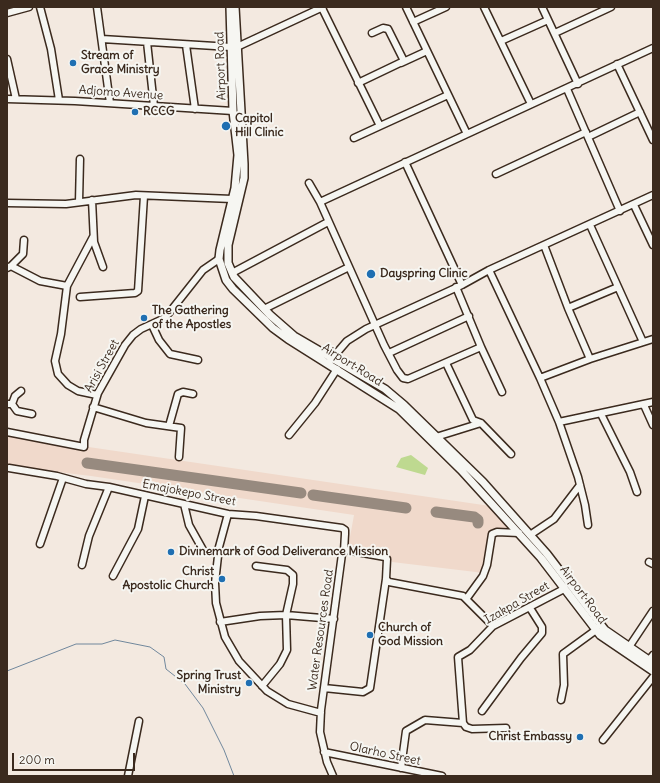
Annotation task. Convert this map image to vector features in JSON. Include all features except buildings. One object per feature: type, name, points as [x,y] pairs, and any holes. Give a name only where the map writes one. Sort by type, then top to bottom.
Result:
[{"type":"main road","name":"Airport Road","points":[[230,7],[244,164],[244,178],[228,245],[228,263],[232,273],[242,287],[294,336],[330,361],[337,369],[398,409],[463,468],[547,554],[605,630],[629,647],[652,659]]},
{"type":"main road","name":"Airport Road","points":[[236,7],[233,111],[238,155],[238,170],[222,238],[219,259],[226,280],[251,306],[288,339],[385,389],[404,405],[436,437],[541,558],[596,630],[605,639],[653,671]]},
{"type":"street","points":[[7,13],[29,7]]},
{"type":"street","points":[[40,7],[51,49],[59,100]]},
{"type":"street","points":[[97,7],[110,103]]},
{"type":"street","points":[[102,39],[234,47],[322,7],[380,126]]},
{"type":"street","points":[[406,7],[467,134]]},
{"type":"street","points":[[413,22],[446,7]]},
{"type":"street","points":[[484,7],[530,104]]},
{"type":"street","points":[[542,7],[578,84]]},
{"type":"street","points":[[555,33],[610,7]]},
{"type":"street","points":[[501,42],[548,20]]},
{"type":"street","points":[[372,34],[383,28],[388,29],[404,61],[399,64]]},
{"type":"street","points":[[147,42],[154,106]]},
{"type":"street","points":[[186,45],[195,109]]},
{"type":"street","points":[[320,202],[653,48]]},
{"type":"street","points":[[358,83],[427,51]]},
{"type":"street","points":[[7,59],[16,99]]},
{"type":"street","points":[[618,64],[653,140]]},
{"type":"street","points":[[567,89],[620,211]]},
{"type":"street","points":[[354,138],[448,95]]},
{"type":"street","name":"Adjomo Avenue","points":[[7,99],[59,100],[233,111]]},
{"type":"street","points":[[496,174],[640,112]]},
{"type":"street","points":[[79,202],[80,159]]},
{"type":"street","points":[[405,162],[459,286],[481,347],[502,392]]},
{"type":"street","points":[[309,183],[320,202],[388,353],[397,370],[404,378],[408,379],[481,347]]},
{"type":"street","points":[[330,361],[347,342],[375,324],[653,195]]},
{"type":"street","points":[[80,297],[135,293],[138,291],[144,196]]},
{"type":"street","points":[[7,203],[66,204],[92,200],[144,196],[232,199]]},
{"type":"street","points":[[92,200],[93,237],[103,267]]},
{"type":"street","points":[[634,205],[653,245]]},
{"type":"street","points":[[232,273],[328,222]]},
{"type":"street","points":[[590,225],[643,342]]},
{"type":"street","points":[[93,237],[67,286],[55,366],[58,374],[68,385],[78,390],[97,395]]},
{"type":"street","points":[[24,240],[23,254],[9,267],[40,282],[67,286]]},
{"type":"street","points":[[544,245],[568,308],[590,359]]},
{"type":"street","name":"Arisi Street","points":[[7,432],[84,448],[84,440],[97,395],[133,335],[141,329],[165,318],[203,270],[219,259]]},
{"type":"street","points":[[264,309],[349,267]]},
{"type":"street","points":[[489,270],[559,422],[580,485],[588,525]]},
{"type":"street","points":[[568,308],[618,287]]},
{"type":"street","points":[[388,353],[469,316]]},
{"type":"street","points":[[152,325],[158,340],[170,354],[198,360]]},
{"type":"street","points":[[540,378],[590,359],[653,339]]},
{"type":"street","points":[[446,363],[473,420],[481,423],[511,454]]},
{"type":"street","points":[[289,435],[315,403],[337,369]]},
{"type":"street","points":[[21,391],[15,396],[10,404],[17,411],[32,414]]},
{"type":"street","points":[[169,426],[178,394],[183,392],[193,394]]},
{"type":"street","points":[[559,422],[653,402]]},
{"type":"street","points":[[644,405],[653,425]]},
{"type":"street","points":[[93,407],[146,423],[181,428],[179,457]]},
{"type":"street","points":[[601,414],[630,472],[637,492]]},
{"type":"street","points":[[436,437],[481,423]]},
{"type":"street","name":"Emajokepo Street","points":[[9,468],[57,476],[228,514],[256,516],[342,528],[345,530],[344,551]]},
{"type":"street","points":[[40,544],[63,478]]},
{"type":"street","points":[[530,535],[554,518],[580,485]]},
{"type":"street","points":[[82,565],[89,536],[108,487]]},
{"type":"street","points":[[114,576],[138,529],[145,496]]},
{"type":"street","points":[[184,504],[189,525],[202,550]]},
{"type":"street","points":[[228,514],[218,547],[216,567],[216,603],[225,637],[239,661],[262,686],[288,704],[321,713]]},
{"type":"street","points":[[467,598],[483,576],[487,565],[492,534],[497,532],[519,533]]},
{"type":"street","points":[[324,688],[363,692],[370,688],[386,579],[387,559],[385,557],[344,551]]},
{"type":"street","name":"Water Resources Road","points":[[333,776],[324,752],[320,732],[324,688],[344,551]]},
{"type":"street","points":[[256,566],[286,570],[293,575],[286,615],[286,650],[280,664],[262,686]]},
{"type":"street","points":[[386,579],[389,582],[467,598],[493,626]]},
{"type":"street","name":"Izakpa Street","points":[[463,723],[458,657],[470,650],[493,626],[564,589]]},
{"type":"street","points":[[482,711],[521,658],[542,633],[542,627],[530,608]]},
{"type":"street","points":[[629,647],[653,611]]},
{"type":"street","points":[[220,622],[260,616],[286,615],[334,619]]},
{"type":"street","points":[[561,700],[564,685],[563,654],[596,630]]},
{"type":"street","points":[[603,740],[653,677]]},
{"type":"street","points":[[401,768],[406,731],[425,720],[463,723],[466,727],[472,729],[506,728]]},
{"type":"street","points":[[128,776],[138,721]]},
{"type":"street","name":"Olarho Street","points":[[324,752],[442,776]]},
{"type":"shaded area","points":[[7,435],[490,506],[512,531],[496,529],[491,531],[484,573],[392,562],[389,554],[348,548],[354,515],[91,476],[8,466]]},
{"type":"green space","points":[[411,455],[428,468],[425,475],[396,467],[401,458]]},
{"type":"waterway","points":[[7,671],[76,644],[102,644],[115,640],[150,647],[164,657],[166,669],[185,684],[203,708],[224,750],[234,776]]},
{"type":"taxiway","points":[[87,463],[301,493]]},
{"type":"taxiway","points":[[313,495],[406,508]]},
{"type":"taxiway","points":[[436,512],[474,517],[478,520],[478,523]]},
{"type":"place","name":"Stream of Grace Ministry","points":[[73,63]]},
{"type":"place","name":"RCCG","points":[[135,112]]},
{"type":"place","name":"Capitol Hill Clinic","points":[[226,126]]},
{"type":"place","name":"Dayspring Clinic","points":[[371,274]]},
{"type":"place","name":"The Gathering of the Apostles","points":[[144,318]]},
{"type":"place","name":"Divinemark of God Deliverance Mission","points":[[171,552]]},
{"type":"place","name":"Christ Apostolic Church","points":[[222,579]]},
{"type":"place","name":"Church of God Mission","points":[[370,635]]},
{"type":"place","name":"Spring Trust Ministry","points":[[249,683]]},
{"type":"place","name":"Christ Embassy","points":[[580,737]]}]
